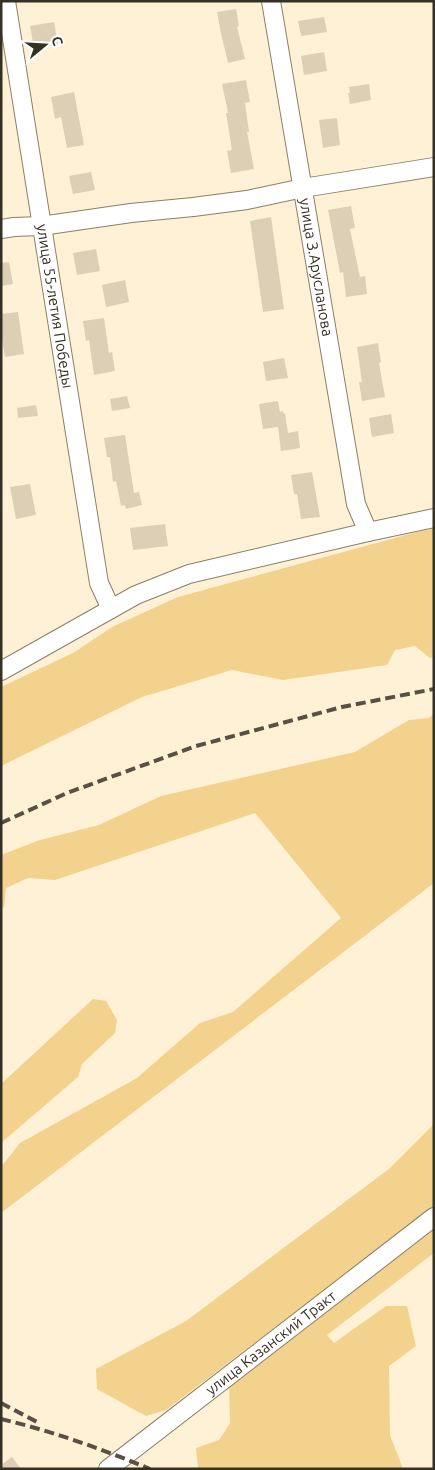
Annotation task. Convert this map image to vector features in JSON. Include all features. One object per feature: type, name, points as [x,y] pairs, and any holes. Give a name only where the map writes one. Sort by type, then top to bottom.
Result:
[{"type":"street","name":"улица 55-летия Победы","points":[[6,1],[99,583],[111,609]]},
{"type":"street","name":"улица З.Арусланова","points":[[271,1],[356,504],[368,532]]},
{"type":"street","points":[[1,229],[41,226],[131,212],[247,200],[303,188],[434,167]]},
{"type":"street","points":[[1,671],[136,595],[189,574],[434,518]]},
{"type":"street","name":"улица Казанский Тракт","points":[[108,1469],[434,1217]]},
{"type":"shaded area","points":[[434,528],[434,657],[430,658],[415,646],[395,650],[387,665],[283,680],[232,670],[142,697],[1,766],[1,687],[73,653],[112,627],[178,597]]},
{"type":"shaded area","points":[[434,713],[434,883],[1,1213],[1,1167],[20,1143],[137,1078],[200,1023],[233,1012],[341,918],[255,813],[55,880],[28,878],[6,888],[4,907],[1,908],[1,855],[40,840],[99,825],[161,796],[355,752],[409,720],[429,718]]},
{"type":"shaded area","points":[[93,999],[106,1001],[117,1020],[115,1033],[82,1064],[78,1077],[1,1143],[1,1084]]},
{"type":"shaded area","points":[[434,1124],[434,1207],[166,1410],[146,1416],[97,1389],[96,1369],[186,1321],[389,1169]]},
{"type":"shaded area","points":[[434,1227],[434,1253],[327,1335],[334,1343],[386,1306],[407,1306],[416,1346],[389,1366],[390,1435],[403,1469],[198,1469],[196,1448],[219,1440],[230,1423],[229,1384]]},
{"type":"building","points":[[236,9],[239,26],[237,27],[245,59],[228,63],[217,12]]},
{"type":"building","points":[[324,17],[327,32],[301,36],[298,21]]},
{"type":"building","points":[[54,22],[58,44],[34,49],[30,26]]},
{"type":"building","points":[[324,52],[327,71],[304,75],[301,56]]},
{"type":"building","points":[[246,80],[250,102],[245,103],[249,132],[247,132],[254,169],[231,173],[227,151],[232,150],[226,113],[228,113],[222,84]]},
{"type":"building","points":[[369,84],[371,100],[350,104],[349,87]]},
{"type":"building","points":[[74,92],[84,145],[67,148],[61,117],[55,119],[51,97]]},
{"type":"building","points":[[337,118],[340,145],[323,148],[319,120]]},
{"type":"building","points":[[91,172],[95,190],[73,194],[69,176]]},
{"type":"building","points":[[351,206],[355,228],[350,229],[360,277],[365,276],[367,294],[346,297],[343,272],[340,273],[328,210]]},
{"type":"building","points":[[271,217],[284,309],[263,312],[250,221]]},
{"type":"building","points":[[96,249],[100,271],[77,275],[73,253]]},
{"type":"building","points":[[9,262],[13,284],[1,286],[1,263]]},
{"type":"building","points":[[125,280],[129,302],[106,307],[102,285]]},
{"type":"building","points":[[18,312],[24,354],[5,357],[1,334],[1,314]]},
{"type":"building","points":[[104,318],[109,353],[112,352],[115,371],[94,375],[89,340],[86,341],[83,321]]},
{"type":"building","points":[[378,343],[381,362],[379,363],[385,397],[362,401],[359,382],[362,382],[357,347]]},
{"type":"building","points":[[284,358],[288,378],[266,381],[263,362]]},
{"type":"building","points":[[127,396],[130,408],[112,411],[110,399]]},
{"type":"building","points":[[278,401],[280,412],[283,411],[285,413],[288,433],[298,431],[300,448],[281,451],[278,427],[263,429],[259,404]]},
{"type":"building","points":[[36,405],[38,416],[18,418],[17,408]]},
{"type":"building","points":[[391,414],[394,433],[372,437],[369,418]]},
{"type":"building","points":[[125,435],[134,493],[139,492],[142,505],[126,509],[125,505],[121,506],[116,481],[113,482],[110,457],[107,457],[104,438]]},
{"type":"building","points":[[312,472],[320,517],[301,519],[297,494],[294,494],[291,475]]},
{"type":"building","points":[[30,484],[36,515],[16,519],[10,487]]},
{"type":"building","points":[[165,524],[168,546],[133,550],[130,528]]},
{"type":"building","points":[[12,1457],[21,1469],[1,1469],[1,1465]]},
{"type":"railway","points":[[1,823],[67,793],[196,746],[342,707],[434,689]]},
{"type":"railway","points":[[1,1403],[39,1423]]},
{"type":"railway","points":[[1,1419],[77,1441],[150,1469]]}]
